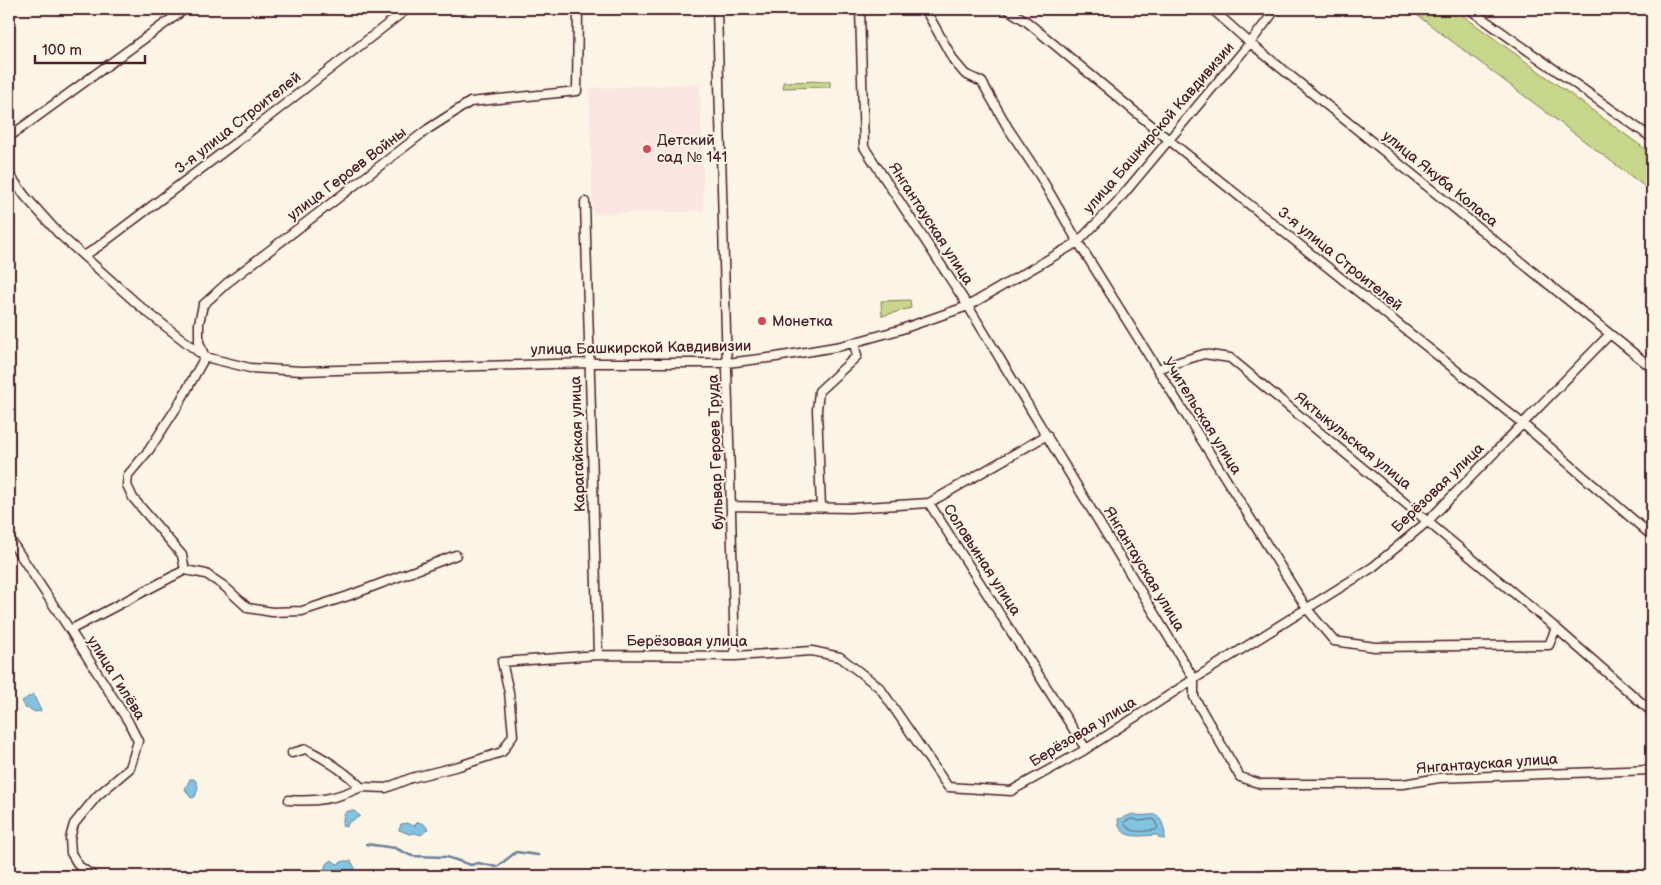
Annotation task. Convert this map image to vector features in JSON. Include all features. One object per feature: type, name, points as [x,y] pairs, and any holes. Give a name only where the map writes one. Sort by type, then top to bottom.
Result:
[{"type":"street","points":[[9,137],[185,9]]},
{"type":"street","name":"3-я улица Строителей","points":[[84,256],[235,143],[407,9]]},
{"type":"street","name":"улица Героев Войны","points":[[205,357],[199,342],[199,324],[203,304],[227,283],[428,129],[470,102],[577,91],[578,9]]},
{"type":"street","name":"бульвар Героев Труда","points":[[717,9],[735,656]]},
{"type":"street","name":"Янгантауская улица","points":[[860,9],[864,147],[968,306],[1194,679],[1194,697],[1240,777],[1261,784],[1403,784],[1439,778],[1652,770]]},
{"type":"street","name":"Учительская улица","points":[[925,9],[954,61],[965,74],[982,82],[1078,242],[1307,609],[1334,641],[1375,647],[1549,645],[1556,628]]},
{"type":"street","name":"3-я улица Строителей","points":[[1008,9],[1026,21],[1170,140],[1523,424],[1652,536]]},
{"type":"street","name":"улица Якуба Коласа","points":[[1212,9],[1250,43],[1652,368]]},
{"type":"street","name":"улица Башкирской Кавдивизии","points":[[9,174],[24,196],[59,234],[142,308],[205,357],[250,368],[302,371],[590,363],[727,362],[776,357],[854,343],[899,330],[968,306],[1078,242],[1117,202],[1170,140],[1276,9]]},
{"type":"street","points":[[1469,9],[1652,138]]},
{"type":"street","name":"Карагайская улица","points":[[585,202],[598,656]]},
{"type":"street","name":"Берёзовая улица","points":[[361,788],[386,788],[502,752],[513,735],[509,692],[502,662],[598,656],[735,656],[812,651],[840,657],[880,688],[948,787],[1011,791],[1086,749],[1373,567],[1428,521],[1610,334]]},
{"type":"street","points":[[821,507],[817,410],[819,390],[857,356],[854,343]]},
{"type":"street","name":"Яктыкульская улица","points":[[1157,369],[1204,354],[1230,358],[1556,628],[1652,712]]},
{"type":"street","points":[[185,570],[182,555],[133,498],[127,485],[128,475],[149,450],[177,407],[205,357]]},
{"type":"street","points":[[929,503],[1047,435]]},
{"type":"street","name":"Соловьиная улица","points":[[731,506],[850,508],[929,503],[1086,749]]},
{"type":"street","name":"улица Гилёва","points":[[9,538],[128,721],[138,741],[130,768],[97,796],[74,824],[70,838],[71,853],[79,866],[93,876]]},
{"type":"street","points":[[70,630],[185,570],[206,574],[224,586],[248,608],[272,612],[302,611],[348,596],[456,555]]},
{"type":"street","points":[[289,800],[314,801],[345,795],[361,788],[353,779],[306,749],[292,754]]},
{"type":"shaded area","name":"Детский сад № 141","points":[[700,84],[704,211],[593,214],[589,88]]},
{"type":"green space","points":[[1409,9],[1454,9],[1652,154],[1652,192]]},
{"type":"green space","points":[[830,81],[830,87],[783,88],[783,82]]},
{"type":"green space","points":[[910,300],[911,308],[882,316],[881,301]]},
{"type":"water","points":[[33,694],[41,711],[35,712],[28,708],[26,709],[22,701]]},
{"type":"water","points":[[190,779],[194,779],[198,788],[195,797],[191,798],[185,789]]},
{"type":"water","points":[[348,811],[354,811],[360,816],[348,823],[347,827],[342,826],[344,814]]},
{"type":"water","points":[[1133,814],[1157,815],[1165,832],[1165,839],[1159,838],[1158,835],[1133,836],[1123,831],[1119,826],[1118,819]]},
{"type":"water","points":[[418,822],[424,824],[428,829],[421,835],[409,834],[399,830],[401,824],[406,823],[414,826]]},
{"type":"water","points":[[332,860],[337,864],[351,861],[355,868],[355,874],[353,876],[328,876],[323,874],[326,864]]},
{"type":"waterway","points":[[366,844],[395,848],[412,856],[447,857],[471,865],[478,863],[497,867],[516,852],[538,855]]},
{"type":"waterway","points":[[9,872],[15,876]]},
{"type":"place","name":"Детский сад № 141","points":[[647,149]]},
{"type":"place","name":"Монетка","points":[[762,321]]}]
